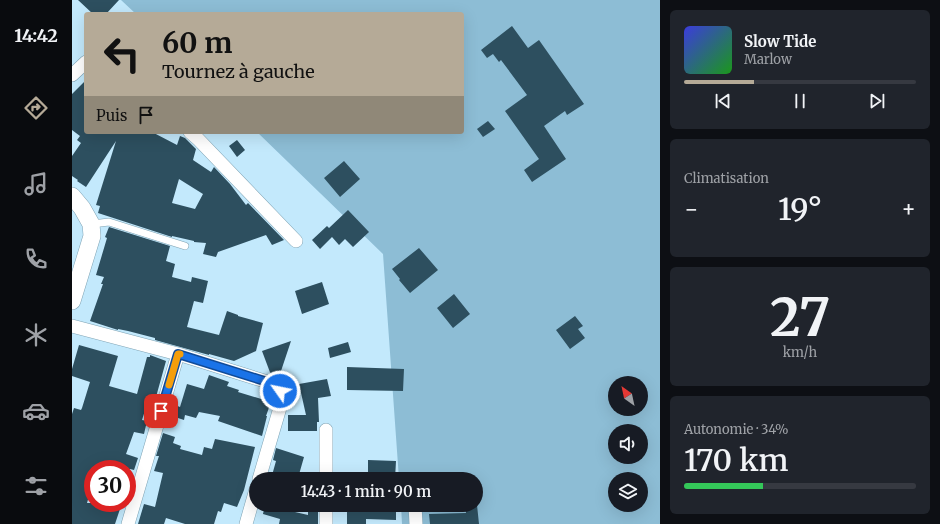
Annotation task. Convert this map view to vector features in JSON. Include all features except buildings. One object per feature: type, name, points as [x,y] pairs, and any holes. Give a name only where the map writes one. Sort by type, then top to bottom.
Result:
[{"type":"street","points":[[72,76],[84,64]]},
{"type":"street","points":[[192,134],[296,241]]},
{"type":"street","points":[[72,196],[82,208],[91,224],[92,236],[72,301]]},
{"type":"street","points":[[72,326],[178,354],[274,384],[280,391],[282,401],[261,472]]},
{"type":"street","points":[[128,524],[178,354]]},
{"type":"street","points":[[326,430],[326,472]]},
{"type":"street","points":[[246,524],[249,512]]},
{"type":"street","points":[[326,512],[326,524]]},
{"type":"street","points":[[415,512],[416,524]]},
{"type":"lane","points":[[91,224],[108,222],[185,246]]},
{"type":"shaded area","points":[[121,0],[660,0],[660,524],[402,524],[401,512],[483,512],[483,472],[399,472],[383,254],[259,134],[464,134],[464,12],[134,12]]},
{"type":"slow traffic","points":[[169,385],[178,354],[180,354]]},
{"type":"route","points":[[161,411],[178,354],[274,384],[280,391]]}]
